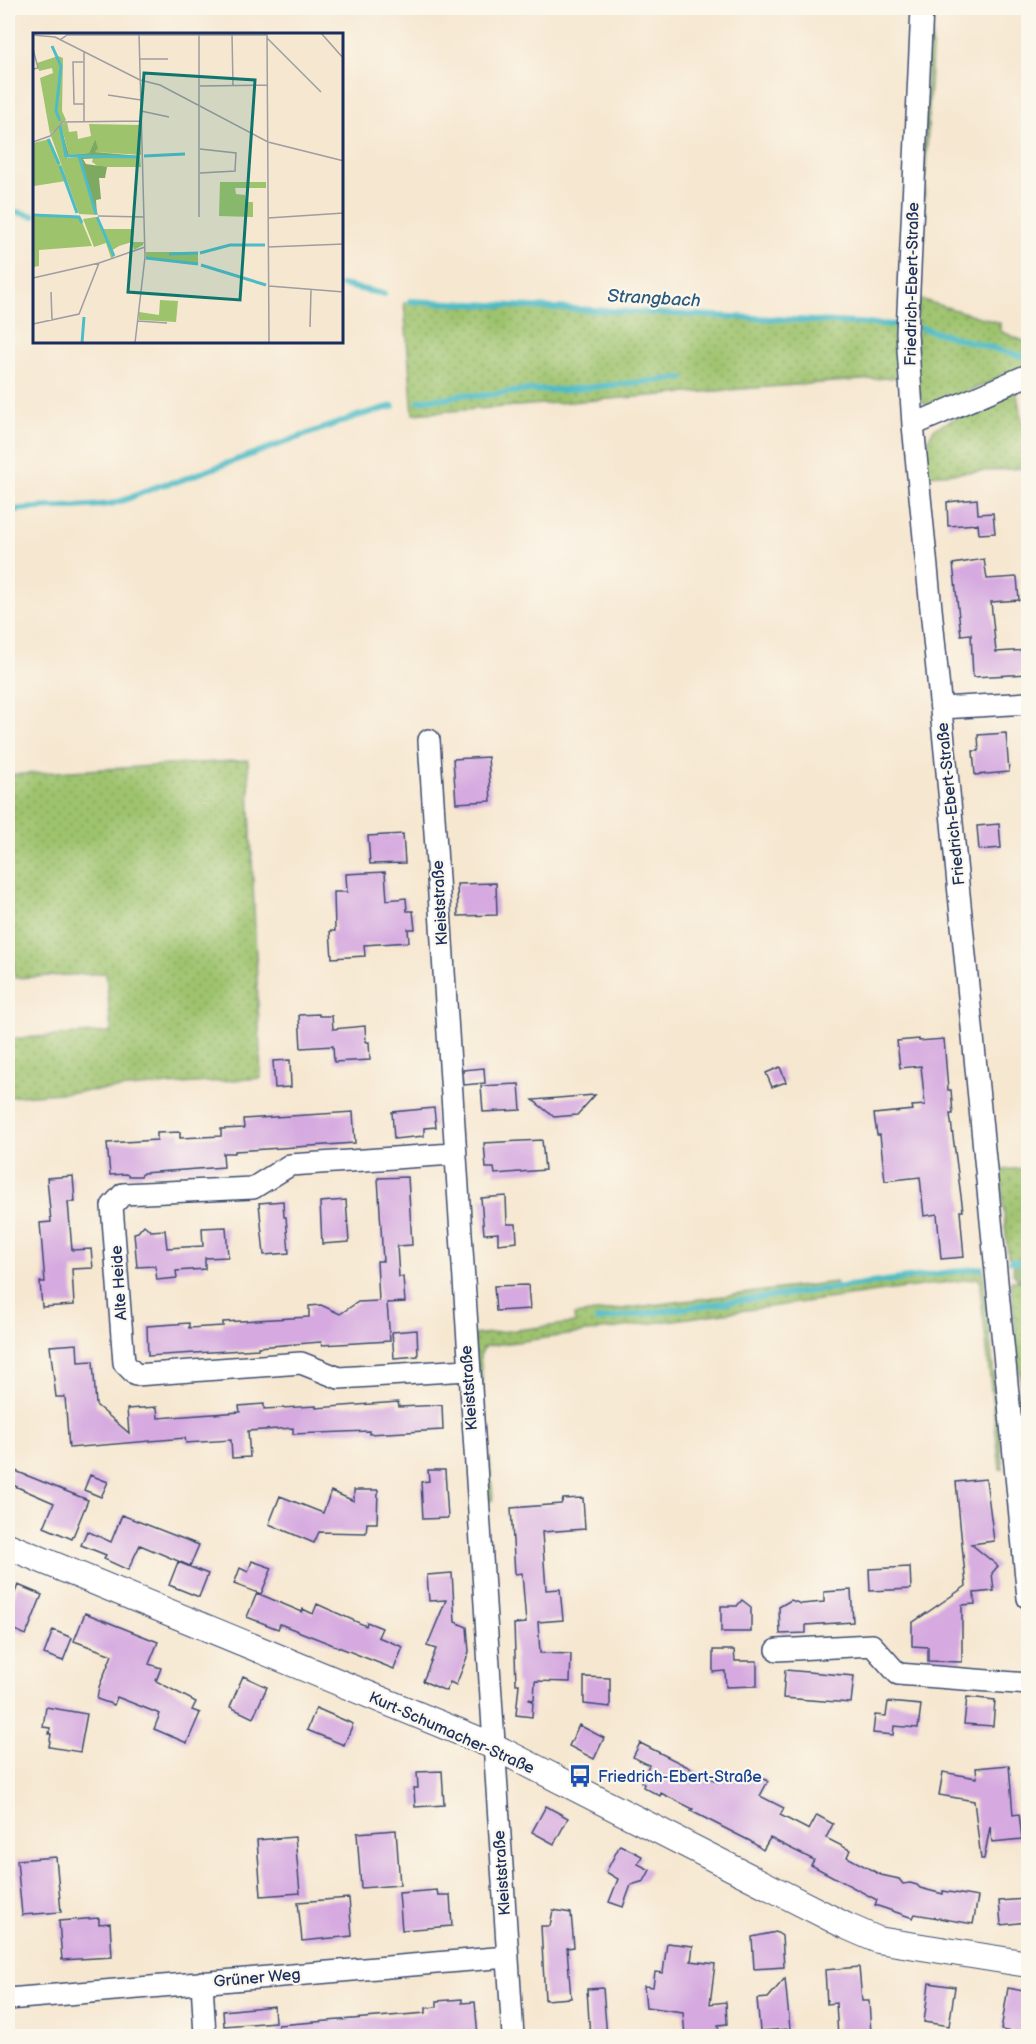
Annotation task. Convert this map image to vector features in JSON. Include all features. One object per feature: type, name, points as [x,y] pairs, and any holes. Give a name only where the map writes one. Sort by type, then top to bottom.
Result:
[{"type":"street","name":"Friedrich-Ebert-Straße","points":[[922,8],[907,333],[913,425],[1029,1598]]},
{"type":"street","points":[[913,425],[1029,375]]},
{"type":"street","points":[[941,708],[1029,703]]},
{"type":"street","name":"Kleiststraße","points":[[429,740],[466,1370],[513,2037]]},
{"type":"street","name":"Alte Heide","points":[[453,1154],[290,1165],[253,1188],[123,1194],[112,1206],[124,1363],[136,1375],[302,1363],[339,1378],[466,1370]]},
{"type":"street","name":"Kurt-Schumacher-Straße","points":[[8,1546],[491,1746],[836,1921],[878,1940],[1029,1964]]},
{"type":"street","points":[[777,1650],[872,1645],[898,1674],[1029,1684]]},
{"type":"street","name":"Grüner Weg","points":[[8,2000],[507,1957]]},
{"type":"street","points":[[202,1982],[206,2037]]},
{"type":"green space","points":[[929,8],[934,8],[919,299],[1000,323],[1000,331],[1028,343],[1028,368],[930,406],[921,401],[915,381]]},
{"type":"green space","points":[[404,303],[897,327],[899,377],[413,414]]},
{"type":"green space","points":[[1016,390],[1028,450],[1028,513],[1024,468],[928,475],[926,462],[928,439],[935,428]]},
{"type":"green space","points":[[248,760],[261,1078],[8,1097],[8,1039],[111,1032],[106,973],[15,978],[8,912],[8,775]]},
{"type":"green space","points":[[1028,1168],[1028,1257],[1014,1261],[1008,1256],[1000,1170]]},
{"type":"green space","points":[[1028,1257],[1028,1281],[1018,1280],[1013,1273],[1014,1261]]},
{"type":"green space","points":[[983,1268],[1003,1469],[1000,1469],[979,1278],[487,1346],[482,1349],[480,1356],[493,1500],[486,1501],[474,1335],[575,1323],[574,1315],[835,1282],[837,1286]]},
{"type":"green space","points":[[1011,1281],[1028,1281],[1028,1461]]},
{"type":"building","points":[[977,499],[978,514],[993,513],[995,533],[979,534],[978,524],[948,526],[947,502]]},
{"type":"building","points":[[984,559],[987,579],[1017,577],[1019,600],[991,602],[996,652],[1029,650],[1029,674],[973,677],[971,634],[961,635],[953,564]]},
{"type":"building","points":[[1006,733],[1009,772],[975,775],[973,751],[979,751],[978,735]]},
{"type":"building","points":[[488,757],[491,801],[456,803],[453,759]]},
{"type":"building","points":[[999,824],[1001,848],[979,850],[977,826]]},
{"type":"building","points":[[403,834],[405,863],[370,864],[368,836]]},
{"type":"building","points":[[385,872],[387,900],[406,898],[407,911],[413,911],[415,929],[408,929],[409,942],[364,945],[365,956],[332,958],[330,931],[335,931],[334,892],[347,892],[346,874]]},
{"type":"building","points":[[496,883],[497,915],[458,916],[457,884]]},
{"type":"building","points":[[319,1014],[319,1016],[332,1016],[333,1029],[365,1026],[370,1060],[334,1062],[333,1046],[301,1048],[299,1015]]},
{"type":"building","points":[[919,1039],[919,1041],[944,1039],[948,1090],[951,1090],[953,1114],[950,1114],[963,1211],[960,1211],[964,1257],[941,1259],[937,1214],[924,1216],[920,1177],[885,1181],[880,1135],[877,1135],[874,1114],[913,1110],[912,1106],[925,1105],[921,1066],[900,1068],[897,1041]]},
{"type":"building","points":[[290,1060],[291,1087],[275,1088],[273,1061]]},
{"type":"building","points":[[780,1067],[786,1082],[772,1087],[766,1073]]},
{"type":"building","points":[[484,1068],[485,1083],[464,1085],[463,1070]]},
{"type":"building","points":[[519,1084],[521,1110],[483,1112],[481,1086]]},
{"type":"building","points":[[595,1095],[577,1115],[554,1117],[533,1100]]},
{"type":"building","points":[[434,1108],[436,1127],[424,1128],[424,1136],[394,1139],[392,1112]]},
{"type":"building","points":[[353,1112],[355,1143],[235,1151],[235,1153],[223,1153],[224,1167],[143,1173],[141,1176],[110,1175],[107,1143],[157,1140],[157,1133],[180,1132],[180,1138],[221,1136],[221,1129],[244,1128],[243,1119]]},
{"type":"building","points":[[542,1140],[545,1170],[495,1174],[494,1168],[486,1168],[484,1143]]},
{"type":"building","points":[[73,1176],[75,1202],[68,1202],[72,1250],[91,1249],[93,1268],[72,1269],[74,1305],[42,1307],[40,1282],[45,1282],[40,1223],[51,1222],[47,1178]]},
{"type":"building","points":[[408,1177],[412,1245],[397,1246],[399,1277],[403,1277],[405,1302],[387,1303],[390,1341],[322,1345],[321,1342],[258,1347],[258,1349],[148,1356],[147,1326],[189,1323],[189,1328],[223,1326],[223,1322],[309,1317],[309,1306],[321,1305],[340,1314],[358,1302],[379,1301],[377,1261],[383,1261],[378,1178]]},
{"type":"building","points":[[506,1196],[507,1224],[516,1224],[517,1242],[498,1244],[498,1233],[484,1234],[481,1198]]},
{"type":"building","points":[[346,1200],[349,1242],[322,1244],[320,1202]]},
{"type":"building","points":[[283,1201],[289,1253],[264,1255],[259,1203]]},
{"type":"building","points":[[144,1225],[151,1231],[165,1230],[167,1248],[203,1246],[202,1228],[226,1227],[228,1257],[205,1258],[205,1269],[176,1271],[177,1278],[157,1280],[155,1266],[137,1267],[134,1233]]},
{"type":"building","points":[[528,1285],[530,1309],[496,1311],[494,1286]]},
{"type":"building","points":[[417,1330],[418,1356],[394,1358],[392,1332]]},
{"type":"building","points":[[77,1344],[78,1362],[93,1361],[96,1405],[129,1433],[127,1409],[157,1407],[158,1418],[240,1412],[239,1406],[264,1404],[264,1409],[398,1402],[399,1407],[442,1405],[443,1430],[369,1434],[369,1431],[293,1434],[293,1428],[248,1431],[250,1457],[232,1458],[231,1440],[186,1443],[185,1438],[69,1448],[65,1397],[56,1397],[50,1346]]},
{"type":"building","points":[[13,1470],[88,1500],[72,1539],[44,1527],[54,1503],[8,1483]]},
{"type":"building","points":[[428,1470],[445,1470],[448,1518],[423,1519],[421,1482],[429,1481]]},
{"type":"building","points":[[90,1475],[108,1482],[101,1497],[84,1490]]},
{"type":"building","points":[[986,1479],[994,1541],[971,1544],[998,1566],[992,1573],[994,1591],[974,1593],[975,1604],[962,1605],[962,1662],[928,1661],[928,1647],[912,1646],[912,1623],[966,1586],[956,1482]]},
{"type":"building","points":[[354,1490],[378,1490],[377,1523],[367,1523],[366,1533],[319,1532],[314,1543],[269,1524],[280,1496],[323,1513],[331,1491],[354,1501]]},
{"type":"building","points":[[583,1498],[585,1529],[542,1532],[546,1590],[560,1589],[563,1620],[538,1622],[540,1653],[571,1654],[570,1682],[535,1681],[534,1700],[528,1699],[533,1702],[532,1717],[516,1715],[519,1684],[516,1684],[514,1624],[526,1623],[522,1573],[515,1574],[511,1508],[561,1504],[563,1499]]},
{"type":"building","points":[[122,1515],[199,1545],[190,1566],[140,1545],[128,1570],[104,1559],[106,1555],[81,1545],[87,1531],[111,1542]]},
{"type":"building","points":[[252,1561],[272,1568],[261,1594],[234,1584],[240,1568],[248,1572]]},
{"type":"building","points":[[178,1562],[208,1574],[199,1597],[169,1585]]},
{"type":"building","points":[[910,1567],[911,1589],[870,1591],[869,1569]]},
{"type":"building","points":[[452,1573],[455,1622],[467,1627],[469,1652],[456,1685],[450,1682],[446,1691],[423,1681],[436,1649],[427,1646],[446,1600],[429,1601],[427,1575]]},
{"type":"building","points":[[18,1585],[42,1595],[26,1635],[8,1627],[8,1610]]},
{"type":"building","points":[[851,1590],[853,1622],[806,1625],[806,1633],[780,1634],[779,1607],[791,1600],[801,1604],[824,1602],[824,1592]]},
{"type":"building","points":[[257,1593],[302,1612],[303,1609],[313,1614],[317,1604],[366,1626],[367,1622],[382,1628],[378,1637],[403,1647],[394,1669],[280,1624],[278,1629],[247,1617]]},
{"type":"building","points":[[742,1600],[751,1607],[751,1632],[721,1632],[721,1606],[737,1606]]},
{"type":"building","points":[[85,1613],[158,1642],[149,1664],[161,1668],[156,1681],[196,1702],[192,1710],[200,1713],[187,1743],[154,1729],[160,1714],[117,1697],[114,1705],[97,1699],[99,1687],[112,1655],[74,1641]]},
{"type":"building","points":[[53,1630],[72,1638],[63,1661],[44,1654]]},
{"type":"building","points":[[713,1650],[734,1650],[735,1661],[757,1661],[757,1686],[726,1687],[725,1671],[713,1672]]},
{"type":"building","points":[[785,1670],[854,1676],[851,1703],[783,1698]]},
{"type":"building","points":[[243,1676],[267,1687],[253,1718],[230,1707]]},
{"type":"building","points":[[584,1677],[610,1678],[610,1707],[584,1704]]},
{"type":"building","points":[[967,1697],[995,1700],[993,1726],[964,1724]]},
{"type":"building","points":[[888,1702],[921,1705],[918,1728],[894,1726],[893,1735],[873,1733],[875,1715],[886,1716]]},
{"type":"building","points":[[46,1707],[87,1714],[80,1752],[49,1747],[50,1728],[43,1727]]},
{"type":"building","points":[[316,1708],[353,1724],[344,1745],[307,1730]]},
{"type":"building","points":[[579,1725],[604,1738],[594,1759],[569,1746]]},
{"type":"building","points":[[640,1743],[718,1782],[724,1769],[748,1782],[753,1773],[768,1781],[760,1796],[784,1808],[780,1815],[809,1830],[817,1815],[833,1824],[826,1838],[850,1850],[847,1857],[881,1875],[899,1879],[903,1884],[910,1883],[943,1894],[943,1891],[978,1897],[973,1924],[915,1914],[913,1918],[875,1905],[877,1900],[811,1865],[814,1860],[770,1838],[763,1850],[691,1811],[693,1809],[643,1787],[644,1784],[641,1782],[649,1765],[633,1757]]},
{"type":"building","points":[[1009,1765],[1013,1815],[1019,1814],[1022,1839],[992,1842],[990,1827],[984,1859],[981,1859],[974,1801],[939,1795],[943,1772],[977,1778],[976,1768]]},
{"type":"building","points":[[442,1771],[444,1805],[415,1807],[414,1788],[418,1788],[417,1772]]},
{"type":"building","points":[[546,1806],[568,1818],[554,1844],[532,1832]]},
{"type":"building","points":[[396,1830],[400,1885],[361,1888],[357,1833]]},
{"type":"building","points":[[295,1837],[300,1893],[261,1896],[257,1840]]},
{"type":"building","points":[[620,1845],[642,1856],[638,1864],[650,1870],[644,1881],[631,1885],[623,1907],[609,1902],[618,1879],[606,1872]]},
{"type":"building","points":[[56,1857],[61,1912],[22,1915],[17,1860]]},
{"type":"building","points":[[437,1890],[438,1895],[450,1895],[452,1926],[402,1930],[399,1893]]},
{"type":"building","points":[[349,1898],[352,1936],[302,1941],[298,1902]]},
{"type":"building","points":[[1025,1899],[1027,1922],[1001,1925],[999,1901]]},
{"type":"building","points":[[553,1910],[571,1913],[574,1947],[567,1948],[571,1998],[545,2000],[541,1926],[550,1926]]},
{"type":"building","points":[[99,1918],[99,1924],[110,1923],[112,1957],[62,1960],[59,1921]]},
{"type":"building","points":[[776,1932],[782,1936],[784,1967],[754,1969],[752,1937]]},
{"type":"building","points":[[667,1943],[693,1946],[691,1961],[715,1964],[710,2004],[726,2002],[727,2024],[718,2025],[719,2034],[685,2037],[683,2012],[646,2007],[644,1986],[653,1987],[655,1972],[663,1973]]},
{"type":"building","points":[[859,1967],[862,2001],[869,2001],[871,2034],[838,2037],[836,2003],[827,2004],[825,1970]]},
{"type":"building","points":[[785,1978],[790,2029],[760,2031],[757,1999],[768,1998]]},
{"type":"building","points":[[929,1983],[955,1987],[949,2026],[924,2022]]},
{"type":"building","points":[[603,1988],[607,2037],[590,2037],[587,1989]]},
{"type":"building","points":[[1008,1988],[1029,1992],[1029,2035],[1001,2030]]},
{"type":"building","points":[[462,1999],[462,2003],[475,2002],[478,2037],[278,2037],[278,2025],[426,2013],[426,2008],[437,2007],[437,2001]]},
{"type":"building","points":[[274,2006],[275,2022],[224,2026],[223,2011]]},
{"type":"waterway","name":"Strangbach","points":[[8,210],[33,216]]},
{"type":"waterway","name":"Strangbach","points":[[344,285],[384,294]]},
{"type":"waterway","name":"Strangbach","points":[[410,301],[896,325]]},
{"type":"waterway","name":"Strangbach","points":[[921,328],[1028,358]]},
{"type":"waterway","points":[[419,401],[446,399],[461,394],[478,396],[527,390],[563,390],[683,378]]},
{"type":"waterway","points":[[8,511],[119,502],[160,485],[176,482],[357,416],[393,406]]},
{"type":"waterway","points":[[1011,1261],[1028,1263]]},
{"type":"waterway","points":[[597,1320],[981,1268]]},
{"type":"place","name":"Friedrich-Ebert-Straße","points":[[580,1776]]}]
